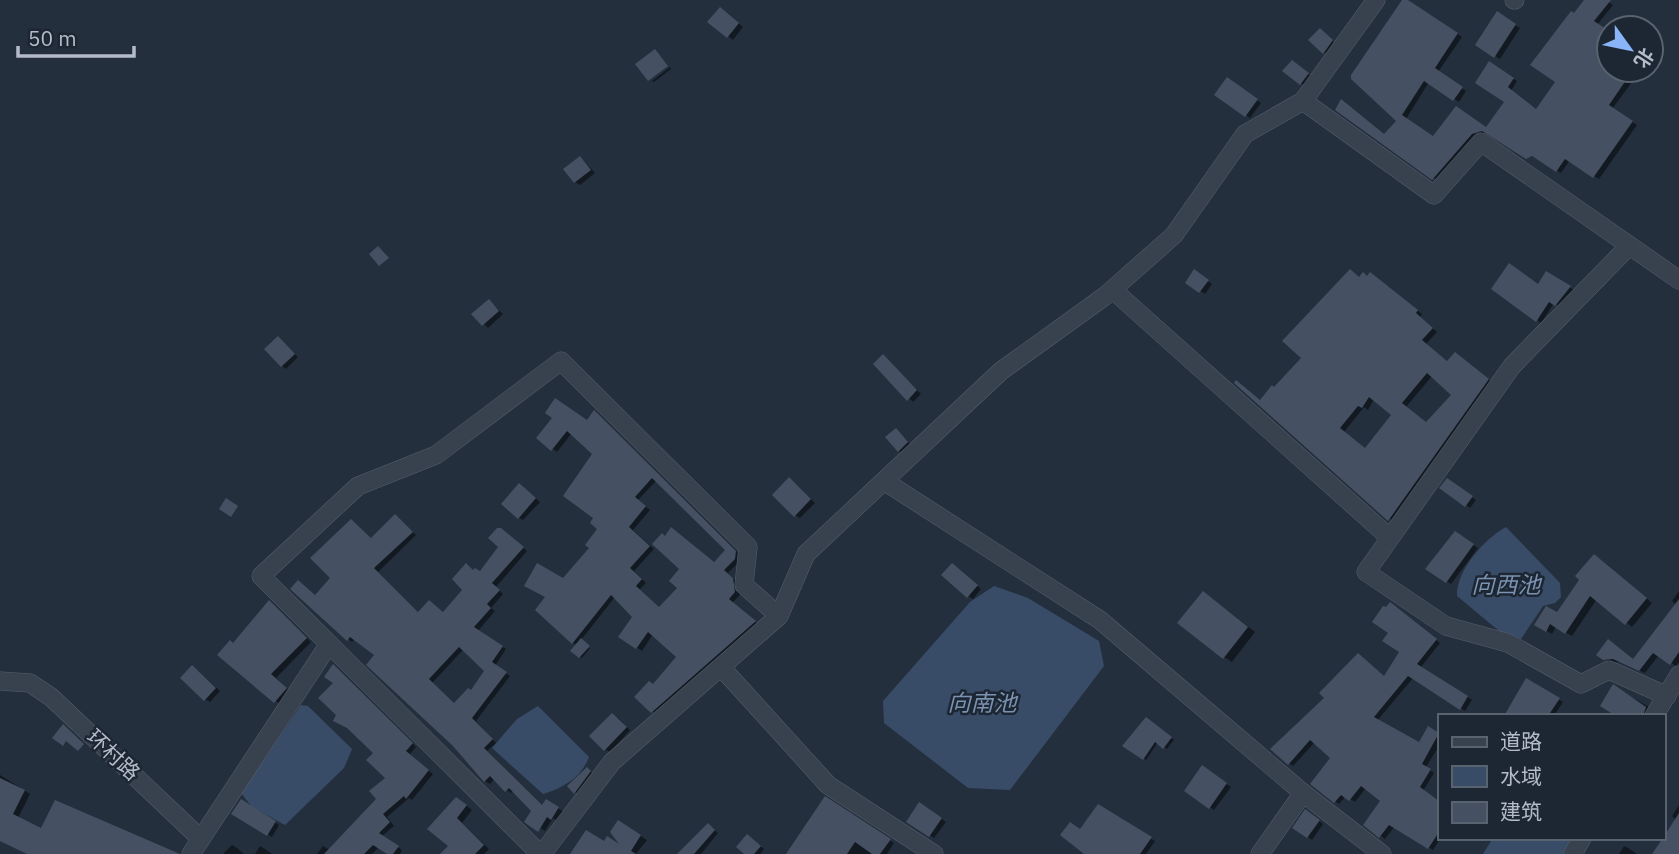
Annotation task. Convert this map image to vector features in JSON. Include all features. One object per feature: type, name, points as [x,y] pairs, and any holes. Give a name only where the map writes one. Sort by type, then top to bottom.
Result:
[{"type":"street","points":[[779,616],[744,585],[748,547],[561,361],[436,455],[358,486],[261,576],[547,853],[612,761],[779,616],[806,554],[1001,372],[1113,290],[1174,235],[1245,134],[1303,101],[1377,0]]},
{"type":"street","points":[[1303,101],[1434,195],[1481,142],[1679,280]]},
{"type":"street","points":[[1629,246],[1512,366],[1366,572],[1446,625],[1508,643],[1581,684],[1609,670],[1667,696]]},
{"type":"street","points":[[1113,290],[1390,538]]},
{"type":"street","points":[[884,481],[1100,620],[1303,793],[1382,854]]},
{"type":"street","points":[[191,854],[329,644]]},
{"type":"street","points":[[720,667],[828,785],[934,854]]},
{"type":"street","points":[[1655,714],[1679,676]]},
{"type":"street","name":"环村路","points":[[0,681],[30,683],[51,696],[201,839]]},
{"type":"street","points":[[1260,854],[1303,793]]},
{"type":"water","name":"向西池","points":[[1506,527],[1560,583],[1561,597],[1555,603],[1543,606],[1521,639],[1499,631],[1457,596],[1466,566],[1489,539]]},
{"type":"water","name":"向南池","points":[[994,586],[1028,598],[1099,641],[1104,666],[1010,790],[968,788],[884,723],[883,701],[970,602]]},
{"type":"water","points":[[301,705],[308,706],[352,749],[344,768],[285,825],[252,807],[241,793]]},
{"type":"water","points":[[538,706],[589,757],[581,771],[570,781],[543,794],[492,748],[517,719]]},
{"type":"water","points":[[1492,840],[1576,840],[1568,854],[1483,854]]},
{"type":"building","points":[[1402,0],[1408,0],[1458,33],[1435,68],[1463,87],[1453,101],[1424,81],[1402,115],[1433,136],[1456,106],[1486,127],[1504,102],[1475,83],[1489,61],[1514,78],[1508,87],[1536,109],[1555,82],[1530,65],[1571,11],[1574,13],[1584,0],[1611,0],[1600,14],[1595,14],[1595,84],[1623,84],[1609,105],[1633,121],[1593,178],[1565,159],[1556,172],[1532,156],[1526,159],[1482,131],[1472,134],[1432,180],[1335,110],[1341,99],[1384,134],[1396,121],[1351,79],[1351,75]]},
{"type":"building","points":[[720,7],[739,23],[727,38],[707,22]]},
{"type":"building","points":[[1497,11],[1516,24],[1494,58],[1475,45]]},
{"type":"building","points":[[1320,28],[1333,40],[1323,54],[1308,40]]},
{"type":"building","points":[[655,49],[668,66],[648,81],[635,64]]},
{"type":"building","points":[[1292,60],[1309,73],[1300,85],[1282,71]]},
{"type":"building","points":[[1227,77],[1258,99],[1245,117],[1214,95]]},
{"type":"building","points":[[580,156],[591,170],[574,183],[563,169]]},
{"type":"building","points":[[378,246],[389,258],[379,266],[369,254]]},
{"type":"building","points":[[1509,263],[1538,284],[1546,271],[1571,286],[1555,306],[1549,302],[1536,322],[1491,289]]},
{"type":"building","points":[[1194,269],[1209,280],[1199,293],[1185,283]]},
{"type":"building","points":[[1350,269],[1359,277],[1363,272],[1367,276],[1370,272],[1418,310],[1416,313],[1433,328],[1422,340],[1447,361],[1455,352],[1489,379],[1388,521],[1234,383],[1236,380],[1260,400],[1301,358],[1282,341]],"holes":[[[1427,373],[1451,395],[1426,422],[1402,403]],[[1369,397],[1391,415],[1365,448],[1340,428],[1358,406],[1362,408]]]},
{"type":"building","points":[[489,299],[499,311],[482,326],[471,314]]},
{"type":"building","points":[[278,336],[295,354],[281,367],[264,349]]},
{"type":"building","points":[[883,354],[917,390],[907,401],[873,364]]},
{"type":"building","points":[[555,398],[587,420],[594,410],[736,551],[735,559],[724,570],[733,578],[735,592],[729,599],[756,621],[651,713],[634,697],[649,681],[653,684],[676,657],[648,632],[636,649],[618,637],[632,617],[611,595],[572,644],[535,610],[545,597],[524,586],[537,563],[563,578],[589,548],[585,545],[597,529],[590,523],[593,518],[563,496],[592,454],[567,431],[551,451],[536,438],[552,418],[545,413]],"holes":[[[652,478],[725,550],[714,562],[671,527],[665,536],[662,533],[652,544],[679,569],[669,581],[677,588],[659,607],[636,586],[642,579],[630,568],[650,546],[629,527],[646,506],[635,497]]]},
{"type":"building","points":[[896,428],[908,442],[898,452],[885,437]]},
{"type":"building","points":[[789,477],[811,499],[794,517],[772,495]]},
{"type":"building","points":[[1447,478],[1473,496],[1465,507],[1439,488]]},
{"type":"building","points":[[519,483],[536,498],[518,519],[501,504]]},
{"type":"building","points":[[226,498],[238,506],[231,517],[219,509]]},
{"type":"building","points":[[395,514],[413,532],[374,568],[418,612],[429,600],[443,612],[462,590],[452,579],[466,563],[473,570],[475,568],[480,571],[498,547],[488,538],[497,528],[501,528],[524,547],[492,583],[500,590],[487,604],[491,608],[474,627],[503,646],[492,662],[507,672],[472,718],[493,739],[484,748],[542,805],[546,799],[559,807],[551,820],[547,817],[538,832],[524,822],[531,811],[509,788],[505,792],[490,776],[484,782],[453,746],[366,665],[374,655],[350,637],[347,641],[290,589],[298,580],[315,595],[330,578],[310,558],[351,519],[371,538]],"holes":[[[459,647],[484,671],[471,690],[468,688],[454,703],[429,679]]]},
{"type":"building","points":[[1455,531],[1474,544],[1446,583],[1425,569]]},
{"type":"building","points":[[1594,554],[1647,598],[1625,625],[1590,596],[1565,634],[1550,624],[1546,632],[1534,625],[1546,606],[1557,612],[1579,580],[1575,576]]},
{"type":"building","points":[[952,563],[978,585],[967,598],[941,575]]},
{"type":"building","points":[[1203,591],[1248,627],[1223,659],[1177,623]]},
{"type":"building","points":[[1679,599],[1679,652],[1670,665],[1653,653],[1639,671],[1613,659],[1603,660],[1596,655],[1608,639],[1633,659]]},
{"type":"building","points":[[269,600],[307,638],[271,674],[287,688],[274,703],[217,655],[230,640],[233,643]]},
{"type":"building","points":[[1390,602],[1437,639],[1417,664],[1468,696],[1460,710],[1408,676],[1374,717],[1419,742],[1428,726],[1438,732],[1422,764],[1431,769],[1420,787],[1438,800],[1438,834],[1428,849],[1389,825],[1379,838],[1363,825],[1380,801],[1361,786],[1349,801],[1341,795],[1334,803],[1310,784],[1330,758],[1310,740],[1288,765],[1270,749],[1324,698],[1319,693],[1358,653],[1384,676],[1399,652],[1382,641],[1388,633],[1372,622],[1383,606],[1386,607]]},
{"type":"building","points":[[581,638],[590,646],[579,658],[570,651]]},
{"type":"building","points":[[333,664],[413,743],[406,751],[429,770],[406,799],[404,796],[383,814],[390,822],[379,833],[399,846],[393,854],[387,854],[373,845],[364,854],[324,854],[376,799],[369,791],[385,778],[366,760],[373,753],[347,728],[333,721],[336,715],[318,698],[333,683],[324,677]]},
{"type":"building","points":[[192,665],[216,688],[204,701],[180,678]]},
{"type":"building","points":[[1526,678],[1560,698],[1549,714],[1505,714]]},
{"type":"building","points":[[1613,684],[1646,707],[1644,714],[1613,714],[1600,706]]},
{"type":"building","points":[[612,713],[627,727],[604,751],[589,736]]},
{"type":"building","points":[[1146,717],[1172,737],[1163,749],[1155,742],[1143,760],[1122,746]]},
{"type":"building","points":[[63,724],[84,744],[78,751],[66,741],[63,746],[52,738]]},
{"type":"building","points":[[1202,765],[1227,783],[1209,809],[1184,791]]},
{"type":"building","points":[[587,767],[591,771],[574,794],[567,786]]},
{"type":"building","points":[[0,778],[25,790],[13,814],[41,828],[55,800],[180,854],[27,854],[0,841]]},
{"type":"building","points":[[825,796],[891,839],[880,854],[872,854],[855,842],[847,854],[786,854]]},
{"type":"building","points":[[456,797],[467,805],[457,818],[484,845],[475,854],[440,854],[448,846],[427,829]]},
{"type":"building","points":[[241,799],[276,821],[267,836],[231,814]]},
{"type":"building","points":[[919,802],[942,818],[929,837],[906,822]]},
{"type":"building","points":[[1098,804],[1152,837],[1140,854],[1084,854],[1060,835],[1070,822],[1080,829]]},
{"type":"building","points":[[1305,809],[1320,820],[1307,838],[1292,828]]},
{"type":"building","points":[[1679,813],[1679,854],[1652,854],[1662,840],[1665,840],[1665,835]]},
{"type":"building","points":[[618,820],[641,835],[631,851],[636,854],[570,854],[586,830],[604,841],[607,836],[619,844],[610,832]]},
{"type":"building","points":[[708,823],[715,830],[694,854],[677,854]]},
{"type":"building","points":[[747,834],[761,846],[754,854],[744,854],[736,847]]}]
